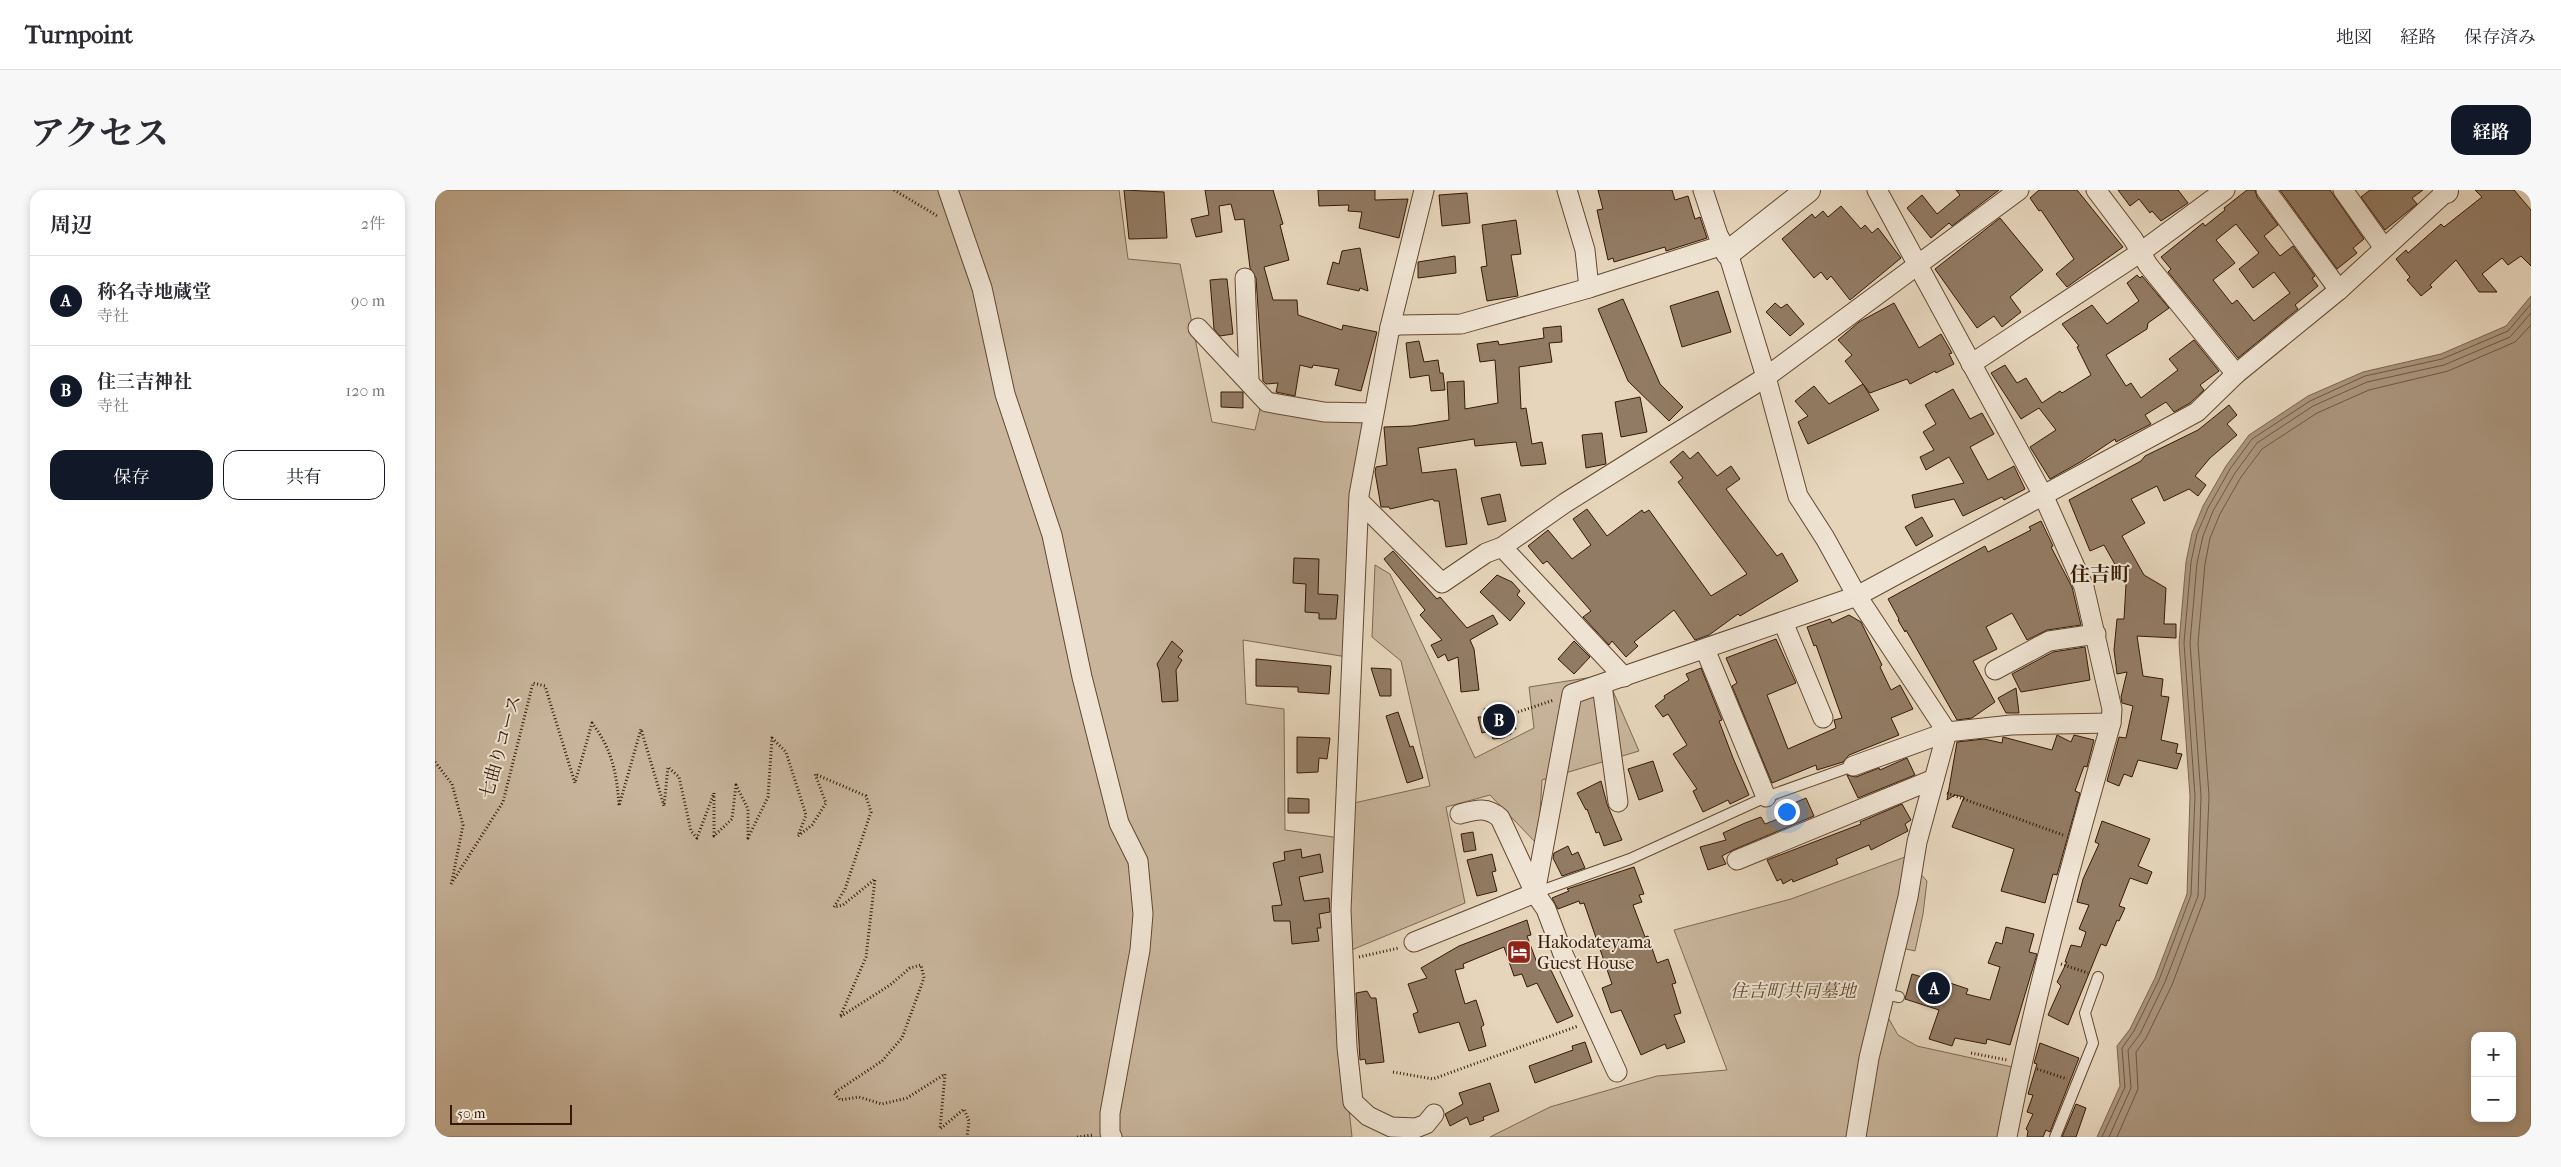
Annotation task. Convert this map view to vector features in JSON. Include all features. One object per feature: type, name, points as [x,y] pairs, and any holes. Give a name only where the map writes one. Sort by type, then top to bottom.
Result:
[{"type":"street","points":[[948,190],[982,288],[1008,402],[1052,535],[1082,677],[1119,823],[1138,861],[1143,914],[1140,950],[1111,1113],[1110,1133],[1112,1137]]},
{"type":"street","points":[[1424,190],[1390,327],[1373,413],[1359,501],[1341,910],[1347,1047],[1353,1102],[1368,1116],[1391,1127],[1416,1128],[1426,1124],[1434,1114]]},
{"type":"street","points":[[1567,190],[1585,250],[1589,288]]},
{"type":"street","points":[[1703,190],[1718,236],[1726,249],[1766,377],[1798,496],[1825,538],[1857,596],[1947,732],[1917,842],[1892,996],[1869,1058],[1856,1137]]},
{"type":"street","points":[[1390,327],[1400,324],[1461,324],[1726,249],[1808,190]]},
{"type":"street","points":[[1877,190],[2044,496],[2084,587],[2112,708],[2111,723],[2078,840],[2021,1063],[2007,1137]]},
{"type":"street","points":[[1359,501],[1442,584],[1486,553],[1502,547],[1565,503],[1766,377],[2019,190]]},
{"type":"street","points":[[2096,190],[2141,252],[2148,265],[2236,374]]},
{"type":"street","points":[[1971,364],[2141,252],[2225,190]]},
{"type":"street","points":[[2265,190],[2339,290]]},
{"type":"street","points":[[2343,190],[2384,248]]},
{"type":"street","points":[[1535,893],[1572,694],[1857,596],[2197,412],[2236,374],[2339,290],[2446,190]]},
{"type":"street","points":[[1245,278],[1249,380]]},
{"type":"street","points":[[1198,328],[1249,380],[1267,402],[1324,412],[1373,413]]},
{"type":"street","points":[[1502,547],[1624,677]]},
{"type":"street","points":[[1783,622],[1823,718]]},
{"type":"street","points":[[1995,670],[2049,641],[2096,634]]},
{"type":"street","points":[[1705,649],[1765,797]]},
{"type":"street","points":[[1602,685],[1618,802]]},
{"type":"street","points":[[1853,766],[1947,732],[2011,725],[2111,723]]},
{"type":"street","points":[[1737,860],[1933,783]]},
{"type":"street","points":[[1460,814],[1480,809],[1494,812],[1500,818],[1535,893],[1546,909],[1563,954],[1617,1072]]},
{"type":"street","points":[[1414,942],[1535,893]]},
{"type":"lane","points":[[1535,893],[1629,859],[1765,797],[1853,766]]},
{"type":"lane","points":[[2055,1137],[2093,1043],[2085,1013],[2098,976]]},
{"type":"path","points":[[894,190],[961,230]]},
{"type":"path","name":"七曲りコース","points":[[435,762],[453,784],[463,825],[451,884],[503,802],[533,683],[545,686],[575,783],[592,723],[606,742],[618,782],[619,806],[641,729],[664,806],[668,767],[679,777],[691,831],[697,838],[714,793],[714,836],[732,819],[736,784],[748,809],[749,838],[768,797],[772,738],[786,752],[806,815],[798,836],[812,825],[826,804],[815,774],[866,796],[871,812],[845,889],[834,907],[843,905],[875,880],[866,957],[840,1017],[890,985],[910,968],[921,966],[924,978],[902,1038],[882,1061],[834,1093],[840,1100],[859,1097],[882,1104],[907,1098],[945,1074],[940,1129],[964,1109],[969,1121],[967,1137]]},
{"type":"path","points":[[1518,712],[1572,694]]},
{"type":"path","points":[[1933,783],[2078,840]]},
{"type":"path","points":[[1343,959],[1389,952],[1414,942]]},
{"type":"path","points":[[2047,959],[2098,976]]},
{"type":"path","points":[[1393,1072],[1433,1079],[1549,1039],[1592,1020]]},
{"type":"path","points":[[1971,1053],[2021,1063],[2077,1083]]},
{"type":"green space","points":[[435,190],[1119,190],[1128,259],[1180,264],[1212,422],[1255,430],[1260,409],[1323,419],[1365,422],[1347,657],[1243,640],[1246,704],[1284,709],[1285,830],[1340,838],[1345,805],[1430,786],[1401,661],[1372,637],[1375,565],[1390,574],[1475,758],[1534,728],[1529,687],[1606,675],[1639,751],[1542,780],[1538,845],[1490,795],[1446,807],[1465,903],[1337,956],[1342,1044],[1352,1137],[435,1137]]},
{"type":"green space","name":"住吉町共同墓地","points":[[1905,857],[1927,881],[1923,914],[1915,951],[1893,946],[1881,1005],[1898,1035],[1917,1046],[2017,1068],[2003,1137],[1490,1137],[1550,1107],[1657,1076],[1727,1070],[1674,930],[1791,899]]},
{"type":"water","points":[[2531,296],[2531,1137],[2097,1137],[2120,1086],[2117,1046],[2130,1029],[2155,978],[2187,894],[2190,796],[2179,643],[2186,562],[2192,533],[2203,506],[2226,466],[2249,435],[2308,396],[2363,372],[2441,354],[2506,326]]},
{"type":"building","points":[[1124,190],[1164,192],[1167,238],[1129,239]]},
{"type":"building","points":[[1205,190],[1273,190],[1283,224],[1280,225],[1289,260],[1264,267],[1273,300],[1297,300],[1298,315],[1342,330],[1343,325],[1377,332],[1361,391],[1335,385],[1339,369],[1313,365],[1312,368],[1300,365],[1295,396],[1276,392],[1278,383],[1266,384],[1263,381],[1256,278],[1250,268],[1244,219],[1235,220],[1231,204],[1219,206],[1222,232],[1196,237],[1191,219],[1209,215]]},
{"type":"building","points":[[1318,190],[1375,190],[1375,200],[1408,199],[1399,238],[1359,228],[1362,212],[1348,211],[1349,205],[1319,206]]},
{"type":"building","points":[[1598,190],[1672,190],[1675,200],[1688,196],[1695,219],[1700,217],[1707,238],[1666,251],[1665,247],[1614,262],[1613,258],[1608,260],[1597,210],[1603,209]]},
{"type":"building","points":[[1956,190],[1999,190],[1952,226],[1949,223],[1931,238],[1907,208],[1922,195],[1937,214],[1960,195]]},
{"type":"building","points":[[2039,190],[2077,190],[2123,247],[2067,287],[2056,274],[2074,259],[2041,210],[2039,211],[2030,198]]},
{"type":"building","points":[[2118,190],[2178,190],[2188,203],[2161,221],[2152,211],[2150,213],[2139,199],[2130,206]]},
{"type":"building","points":[[2247,190],[2255,190],[2257,197],[2278,225],[2264,236],[2280,256],[2293,246],[2315,276],[2312,278],[2318,286],[2295,305],[2298,309],[2238,358],[2168,272],[2171,269],[2161,257],[2203,223],[2205,226],[2225,210],[2224,208]],"holes":[[[2236,224],[2259,253],[2239,269],[2253,288],[2274,272],[2290,293],[2254,321],[2237,300],[2232,304],[2213,280],[2235,263],[2216,240]]]},
{"type":"building","points":[[2280,190],[2330,190],[2364,239],[2353,248],[2357,253],[2337,269]]},
{"type":"building","points":[[2370,190],[2423,190],[2412,198],[2417,204],[2385,230],[2361,197]]},
{"type":"building","points":[[2475,190],[2514,190],[2531,210],[2531,266],[2521,256],[2508,265],[2502,258],[2482,274],[2497,292],[2479,292],[2456,260],[2430,285],[2432,287],[2421,296],[2407,280],[2410,277],[2396,259],[2406,250],[2408,253],[2441,224],[2444,227],[2482,197]]},
{"type":"building","points":[[1467,193],[1470,223],[1442,226],[1439,195]]},
{"type":"building","points":[[1841,206],[1861,229],[1865,225],[1872,233],[1878,228],[1901,258],[1850,300],[1831,276],[1827,280],[1821,272],[1814,278],[1782,239],[1812,214],[1815,218],[1823,211],[1828,217]]},
{"type":"building","points":[[2000,218],[2043,270],[2010,297],[2021,312],[2002,327],[1994,316],[1977,328],[1935,269]]},
{"type":"building","points":[[1516,220],[1521,254],[1511,255],[1518,296],[1487,301],[1481,267],[1487,266],[1482,225]]},
{"type":"building","points":[[1360,248],[1368,291],[1360,288],[1359,291],[1327,284],[1333,262],[1339,264],[1342,251]]},
{"type":"building","points":[[1455,256],[1456,273],[1418,278],[1418,262]]},
{"type":"building","points":[[2137,275],[2140,278],[2142,276],[2169,308],[2148,323],[2147,329],[2106,355],[2126,386],[2131,383],[2141,398],[2178,370],[2169,359],[2194,340],[2219,371],[2200,385],[2204,390],[2190,403],[2174,412],[2166,402],[2145,415],[2151,424],[2116,442],[2115,439],[2050,479],[2030,447],[2056,430],[2039,408],[2021,419],[1991,373],[2005,365],[2017,383],[2026,378],[2042,403],[2091,375],[2077,347],[2079,346],[2062,324],[2092,305],[2107,324],[2139,301],[2127,283]]},
{"type":"building","points":[[1227,279],[1233,334],[1220,336],[1214,329],[1210,280]]},
{"type":"building","points":[[1718,291],[1731,332],[1682,347],[1670,306]]},
{"type":"building","points":[[1623,299],[1660,384],[1683,407],[1669,421],[1628,381],[1598,309]]},
{"type":"building","points":[[1775,303],[1781,308],[1787,304],[1804,324],[1790,336],[1766,312]]},
{"type":"building","points":[[1894,303],[1919,348],[1941,334],[1952,353],[1949,354],[1954,364],[1910,384],[1907,379],[1870,393],[1845,361],[1852,355],[1838,340],[1859,322]]},
{"type":"building","points":[[1561,326],[1562,342],[1549,343],[1552,362],[1519,367],[1521,409],[1526,408],[1532,444],[1542,442],[1546,464],[1521,466],[1516,442],[1475,446],[1474,439],[1418,448],[1422,473],[1456,469],[1467,544],[1446,547],[1439,501],[1434,501],[1433,499],[1390,509],[1389,507],[1381,507],[1375,472],[1376,467],[1387,465],[1384,427],[1412,426],[1449,420],[1447,382],[1464,381],[1465,409],[1498,403],[1495,360],[1480,362],[1477,344],[1498,341],[1499,345],[1544,338],[1543,328]]},
{"type":"building","points":[[1419,341],[1424,362],[1438,360],[1440,373],[1443,373],[1445,390],[1431,391],[1429,375],[1410,378],[1406,343]]},
{"type":"building","points":[[1863,384],[1879,410],[1808,444],[1798,422],[1808,416],[1795,401],[1814,386],[1829,404]]},
{"type":"building","points":[[1953,389],[1970,419],[1982,413],[1994,434],[1970,447],[1988,480],[2014,466],[2025,489],[2004,500],[2002,497],[1963,516],[1954,499],[1915,508],[1912,495],[1964,483],[1949,457],[1926,470],[1920,457],[1934,450],[1923,432],[1936,424],[1925,405]]},
{"type":"building","points":[[1221,392],[1243,392],[1243,408],[1221,407]]},
{"type":"building","points":[[1640,397],[1647,432],[1621,437],[1615,402]]},
{"type":"building","points":[[2229,405],[2237,415],[2227,424],[2237,435],[2210,458],[2195,476],[2206,485],[2198,496],[2189,489],[2164,501],[2157,486],[2131,499],[2145,523],[2122,536],[2144,575],[2166,588],[2164,624],[2176,624],[2176,638],[2137,636],[2143,676],[2163,679],[2161,696],[2169,697],[2161,740],[2178,744],[2176,753],[2182,754],[2177,769],[2138,760],[2132,777],[2124,774],[2119,786],[2107,781],[2119,737],[2126,738],[2133,706],[2122,703],[2121,697],[2127,672],[2117,674],[2114,650],[2117,619],[2124,619],[2126,584],[2104,545],[2090,551],[2069,500],[2141,461],[2145,456],[2198,430]]},
{"type":"building","points":[[1602,433],[1606,464],[1586,468],[1582,435]]},
{"type":"building","points":[[1683,451],[1690,459],[1698,452],[1717,476],[1731,466],[1740,479],[1726,489],[1777,556],[1782,553],[1798,581],[1740,616],[1738,614],[1709,635],[1695,640],[1674,610],[1634,642],[1638,646],[1626,657],[1612,641],[1609,645],[1583,617],[1591,611],[1547,561],[1543,564],[1528,546],[1548,530],[1572,559],[1591,545],[1573,519],[1587,509],[1607,536],[1642,510],[1644,513],[1649,510],[1711,596],[1747,574],[1678,482],[1683,478],[1670,462]]},
{"type":"building","points":[[1500,494],[1506,521],[1488,525],[1481,498]]},
{"type":"building","points":[[1922,517],[1933,536],[1916,546],[1905,527]]},
{"type":"building","points":[[2041,521],[2053,546],[2051,547],[2072,587],[2081,625],[2047,630],[2027,640],[2012,613],[1986,627],[1997,649],[1973,661],[1995,702],[1972,718],[1957,720],[1906,630],[1905,632],[1898,620],[1888,599],[1985,546],[1988,552],[2031,530],[2029,527]]},
{"type":"building","points":[[1393,551],[1437,599],[1440,597],[1467,628],[1493,615],[1498,624],[1470,640],[1474,649],[1479,690],[1461,692],[1458,657],[1448,661],[1445,654],[1438,658],[1431,645],[1442,640],[1420,615],[1425,610],[1384,559]]},
{"type":"building","points":[[1294,558],[1319,559],[1318,594],[1338,595],[1336,619],[1319,619],[1319,613],[1305,612],[1306,584],[1293,583]]},
{"type":"building","points":[[1497,575],[1512,582],[1520,591],[1517,595],[1525,603],[1510,621],[1480,592]]},
{"type":"building","points":[[1849,615],[1861,622],[1882,665],[1880,667],[1891,690],[1900,685],[1913,709],[1891,718],[1899,735],[1849,755],[1843,762],[1817,770],[1816,765],[1772,783],[1732,686],[1737,683],[1726,658],[1776,639],[1796,683],[1767,695],[1788,749],[1836,728],[1834,720],[1842,718],[1816,645],[1814,646],[1807,627],[1830,619],[1832,623]]},
{"type":"building","points":[[1172,641],[1183,651],[1178,657],[1182,660],[1176,670],[1178,701],[1162,702],[1157,664]]},
{"type":"building","points":[[1574,641],[1590,657],[1574,674],[1558,659]]},
{"type":"building","points":[[2085,647],[2090,680],[2021,692],[2012,674],[2053,652]]},
{"type":"building","points":[[1256,659],[1331,666],[1329,694],[1298,692],[1298,687],[1256,686]]},
{"type":"building","points":[[1371,668],[1391,669],[1391,696],[1380,696]]},
{"type":"building","points":[[1701,668],[1722,720],[1719,721],[1749,795],[1730,804],[1728,800],[1703,812],[1693,791],[1697,789],[1673,754],[1687,745],[1668,714],[1663,717],[1655,706],[1665,698],[1664,696],[1689,680],[1686,674]]},
{"type":"building","points":[[2016,688],[2019,713],[2006,713],[1998,698]]},
{"type":"building","points":[[1503,704],[1505,708],[1508,706],[1516,729],[1512,729],[1511,734],[1503,738],[1493,739],[1490,731],[1482,733],[1478,717],[1486,717],[1484,709]]},
{"type":"building","points":[[1398,712],[1410,747],[1413,746],[1423,778],[1407,783],[1386,716]]},
{"type":"building","points":[[2057,735],[2071,742],[2074,735],[2094,740],[2087,767],[2084,766],[2075,791],[2080,793],[2057,875],[2053,874],[2045,903],[2001,891],[2014,849],[1952,827],[1964,797],[1955,795],[1947,800],[1957,742],[1984,739],[2002,743],[2003,737],[2052,750]]},
{"type":"building","points":[[1297,737],[1330,738],[1327,759],[1319,758],[1318,772],[1297,773]]},
{"type":"building","points":[[1907,758],[1915,775],[1858,798],[1847,775],[1856,777],[1879,768],[1880,770]]},
{"type":"building","points":[[1653,761],[1663,791],[1639,800],[1628,769]]},
{"type":"building","points":[[1601,781],[1607,804],[1622,840],[1604,846],[1599,832],[1596,833],[1587,809],[1577,793]]},
{"type":"building","points":[[1288,798],[1309,799],[1309,813],[1288,813]]},
{"type":"building","points":[[1806,798],[1814,816],[1733,850],[1722,856],[1726,864],[1708,870],[1700,847],[1726,840],[1723,833],[1761,817],[1765,824],[1783,817],[1780,809]]},
{"type":"building","points":[[1902,804],[1911,820],[1905,824],[1908,831],[1871,850],[1869,845],[1836,859],[1838,864],[1793,882],[1792,879],[1783,884],[1781,879],[1777,881],[1767,860],[1861,824],[1860,822]]},
{"type":"building","points":[[2102,821],[2150,839],[2138,866],[2152,872],[2147,884],[2130,878],[2119,906],[2125,908],[2119,921],[2117,920],[2106,946],[2101,944],[2068,1025],[2048,1015],[2061,986],[2057,982],[2067,962],[2065,962],[2071,945],[2081,947],[2086,932],[2079,929],[2089,905],[2077,902],[2083,879],[2099,844],[2095,842]]},
{"type":"building","points":[[1473,832],[1476,850],[1464,852],[1461,834]]},
{"type":"building","points":[[1568,846],[1572,855],[1578,852],[1585,868],[1562,876],[1553,858],[1554,853]]},
{"type":"building","points":[[1301,849],[1302,858],[1320,854],[1323,872],[1299,877],[1304,901],[1329,898],[1330,912],[1319,914],[1321,928],[1317,928],[1319,941],[1292,944],[1290,921],[1274,921],[1272,906],[1282,905],[1273,863],[1285,860],[1284,852]]},
{"type":"building","points":[[1492,854],[1496,871],[1492,872],[1497,891],[1477,896],[1467,860]]},
{"type":"building","points":[[1634,867],[1644,894],[1639,895],[1642,902],[1633,905],[1645,937],[1648,936],[1657,963],[1668,959],[1676,983],[1672,984],[1681,1013],[1674,1015],[1685,1042],[1667,1049],[1665,1044],[1641,1055],[1621,1010],[1611,1013],[1602,988],[1612,984],[1584,903],[1580,904],[1579,901],[1558,909],[1552,898],[1569,891],[1567,889]]},
{"type":"building","points":[[1527,920],[1531,935],[1527,936],[1540,971],[1549,966],[1573,1016],[1557,1023],[1537,983],[1527,987],[1522,974],[1514,976],[1504,947],[1463,964],[1464,968],[1455,970],[1465,1004],[1476,1000],[1484,1025],[1481,1027],[1486,1046],[1469,1051],[1459,1022],[1419,1033],[1413,1014],[1418,1012],[1408,984],[1427,978],[1421,968],[1459,946]]},
{"type":"building","points":[[2006,927],[2034,934],[2029,952],[2037,954],[2010,1045],[1987,1039],[1986,1044],[1955,1038],[1952,1046],[1929,1039],[1939,1010],[1905,999],[1912,974],[1922,977],[1923,974],[1968,989],[1966,994],[1990,1000],[2000,967],[1988,963],[1996,942],[2002,944]]},
{"type":"building","points":[[1367,991],[1371,998],[1376,998],[1384,1062],[1366,1064],[1365,1059],[1360,1060],[1356,993]]},
{"type":"building","points":[[1585,1042],[1592,1062],[1535,1083],[1529,1066],[1573,1050],[1572,1046]]},
{"type":"building","points":[[2040,1043],[2079,1058],[2050,1132],[2046,1130],[2043,1137],[2027,1137],[2028,1131],[2026,1129],[2033,1114],[2027,1112],[2033,1095],[2028,1094],[2037,1064],[2034,1063]]},
{"type":"building","points":[[1490,1083],[1499,1111],[1483,1117],[1484,1120],[1470,1125],[1467,1117],[1450,1126],[1445,1114],[1463,1104],[1459,1093]]},
{"type":"building","points":[[2076,1104],[2086,1108],[2076,1137],[2062,1137]]},
{"type":"place","name":"住三吉神社","points":[[1499,720]]},
{"type":"place","name":"Hakodateyama Guest House","points":[[1519,952]]},
{"type":"place","name":"称名寺地蔵堂","points":[[1934,988]]},
{"type":"district","name":"住吉町","points":[[2100,574]]}]
